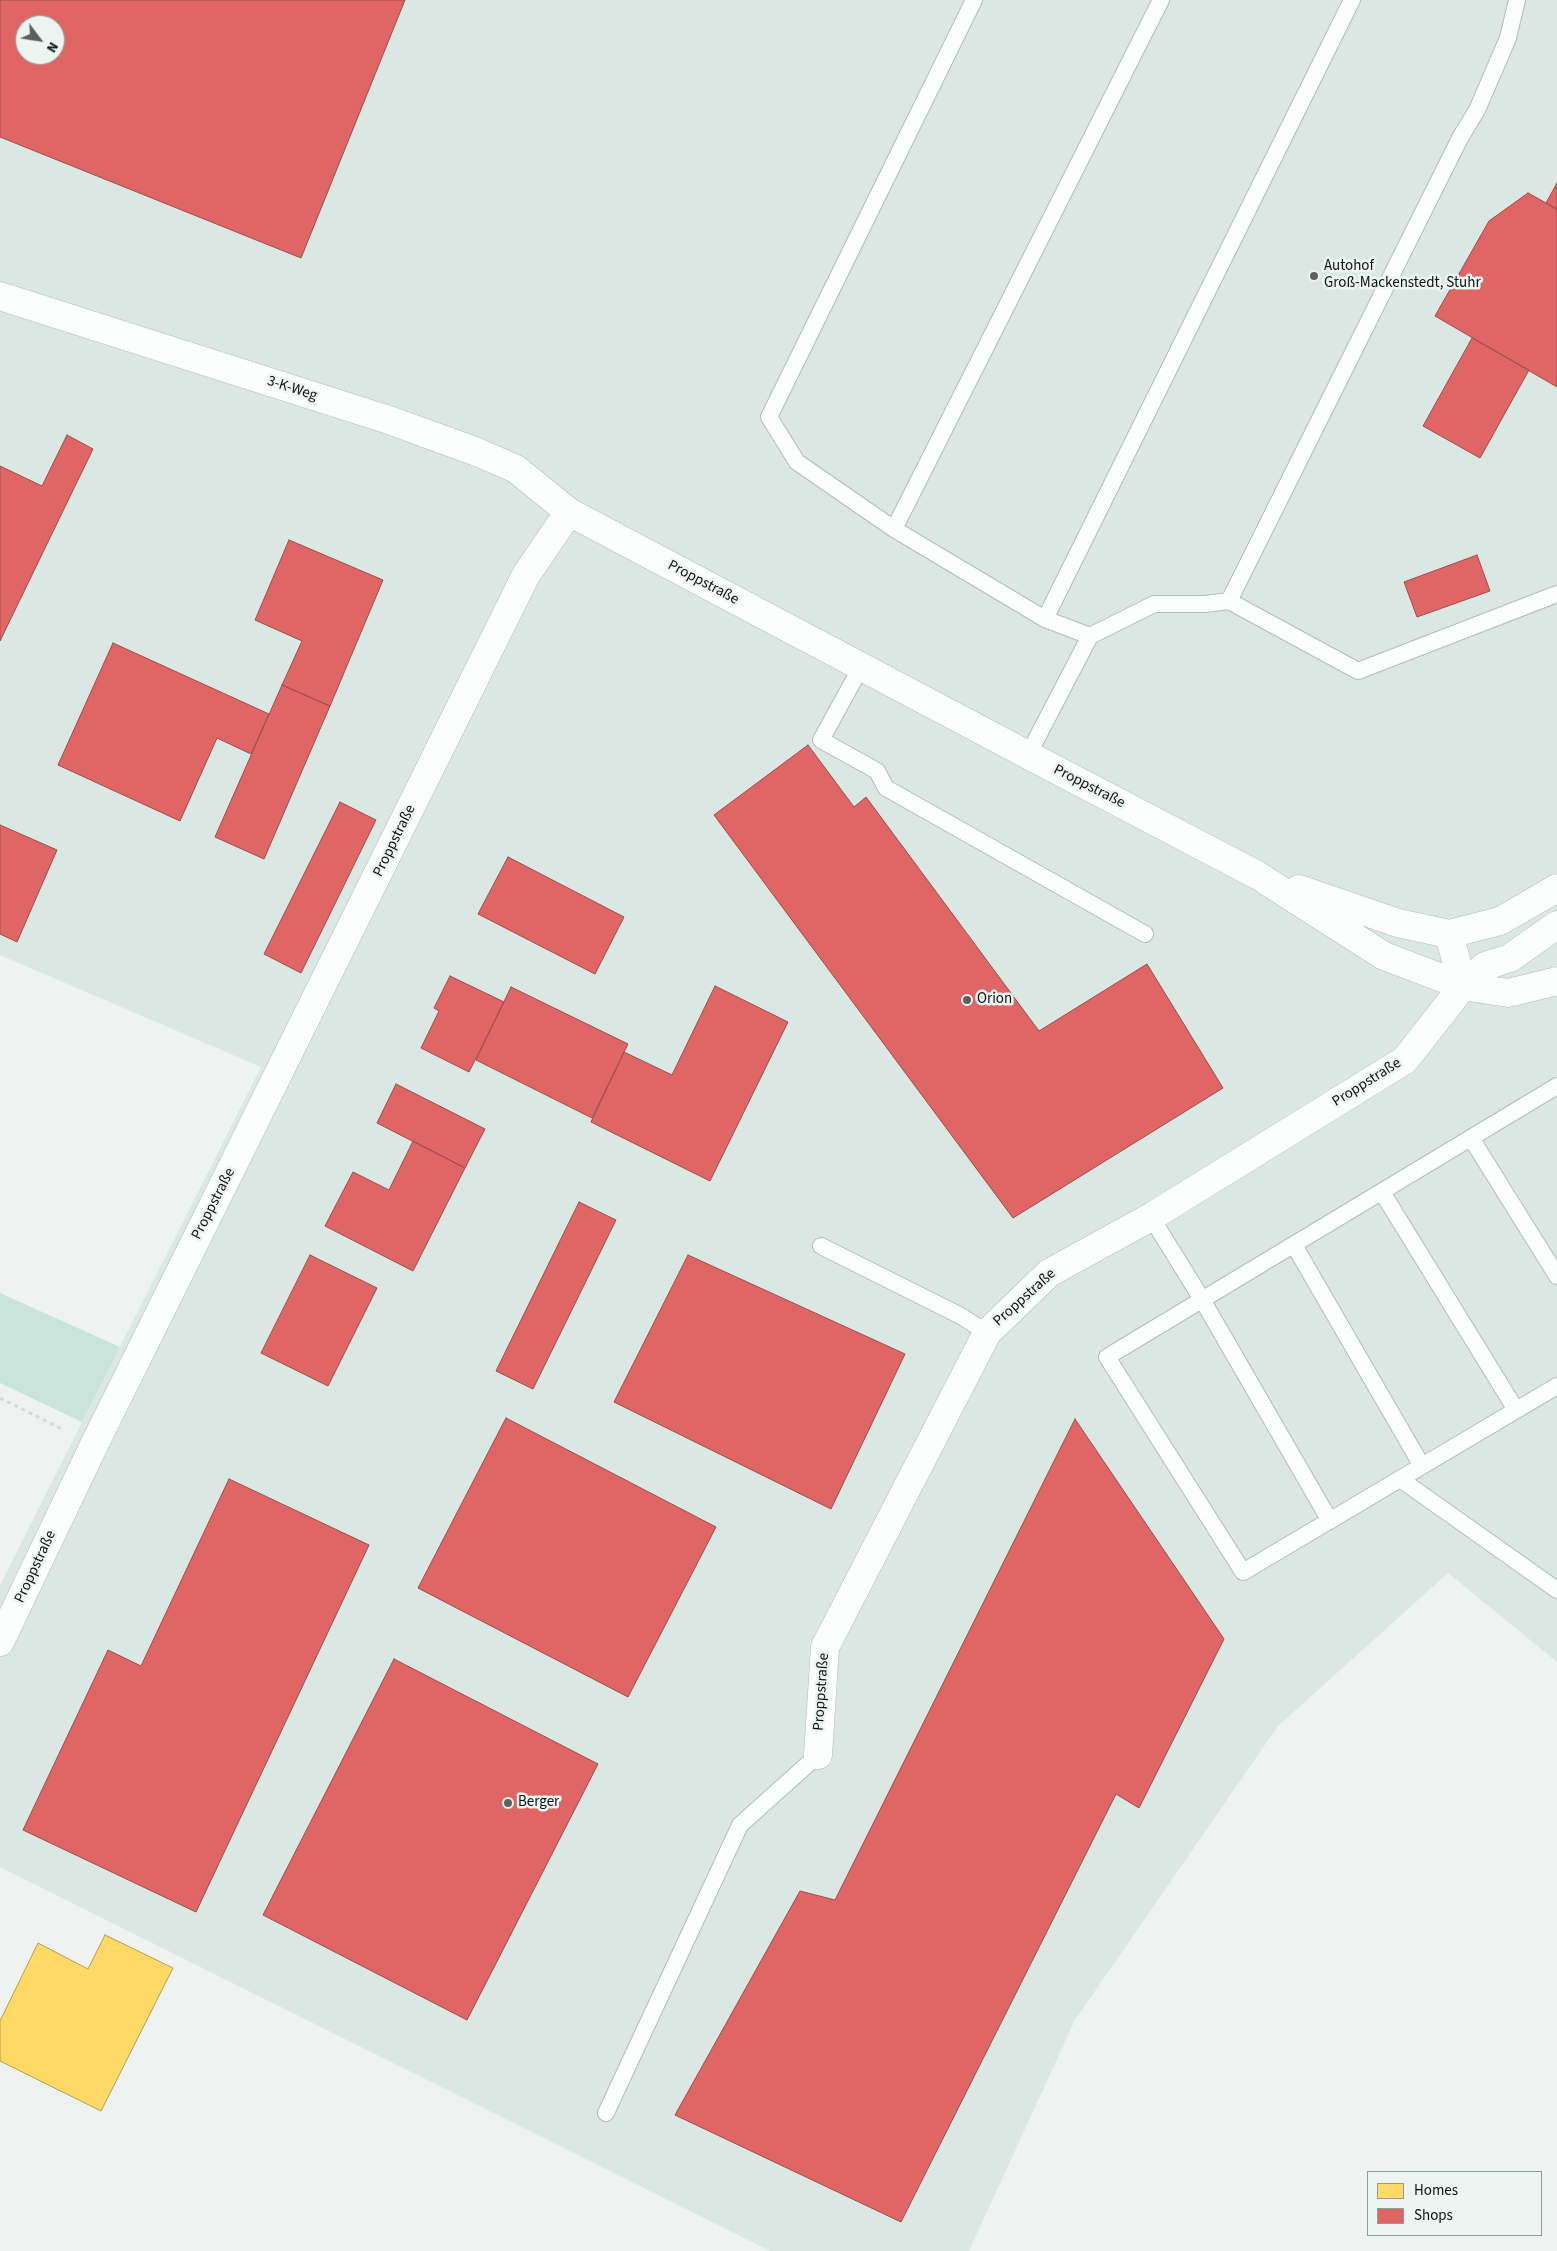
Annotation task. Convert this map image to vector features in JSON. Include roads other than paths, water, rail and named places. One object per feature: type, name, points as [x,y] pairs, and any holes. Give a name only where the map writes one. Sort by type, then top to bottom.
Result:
[{"type":"street","name":"3-K-Weg","points":[[0,296],[390,420],[478,452],[516,470],[569,512]]},
{"type":"street","name":"Proppstraße","points":[[0,1642],[94,1445],[526,575],[569,512],[1257,875],[1384,956],[1462,986],[1508,994],[1557,981]]},
{"type":"street","name":"Proppstraße","points":[[1257,875],[1398,923],[1449,934],[1500,921],[1557,888]]},
{"type":"street","name":"Proppstraße","points":[[818,1755],[825,1647],[987,1333],[1050,1273],[1152,1217],[1404,1060],[1462,986],[1485,966],[1510,958],[1557,925]]},
{"type":"street","points":[[1449,934],[1462,986]]},
{"type":"lane","points":[[974,0],[769,417],[797,462],[894,529],[1045,619],[1090,636]]},
{"type":"lane","points":[[894,529],[1161,0]]},
{"type":"lane","points":[[1045,619],[1352,0]]},
{"type":"lane","points":[[1229,601],[1460,138],[1477,110],[1508,38],[1517,0]]},
{"type":"lane","points":[[1028,755],[1090,636],[1154,604],[1205,604],[1229,601],[1358,671],[1557,594]]},
{"type":"lane","points":[[861,667],[821,740],[876,771],[886,788],[1145,934]]},
{"type":"lane","points":[[1557,1086],[1107,1358],[1243,1572],[1557,1386]]},
{"type":"lane","points":[[1471,1138],[1557,1276]]},
{"type":"lane","points":[[1382,1192],[1516,1410]]},
{"type":"lane","points":[[1152,1217],[1203,1301],[1330,1521]]},
{"type":"lane","points":[[1294,1245],[1422,1466]]},
{"type":"lane","points":[[822,1246],[961,1316],[987,1333]]},
{"type":"lane","points":[[1400,1479],[1557,1590]]},
{"type":"lane","points":[[606,2113],[740,1825],[818,1755]]},
{"type":"place","name":"Autohof Groß-Mackenstedt, Stuhr","points":[[1314,276]]},
{"type":"place","name":"Orion","points":[[967,1000]]},
{"type":"place","name":"Berger","points":[[508,1803]]}]
